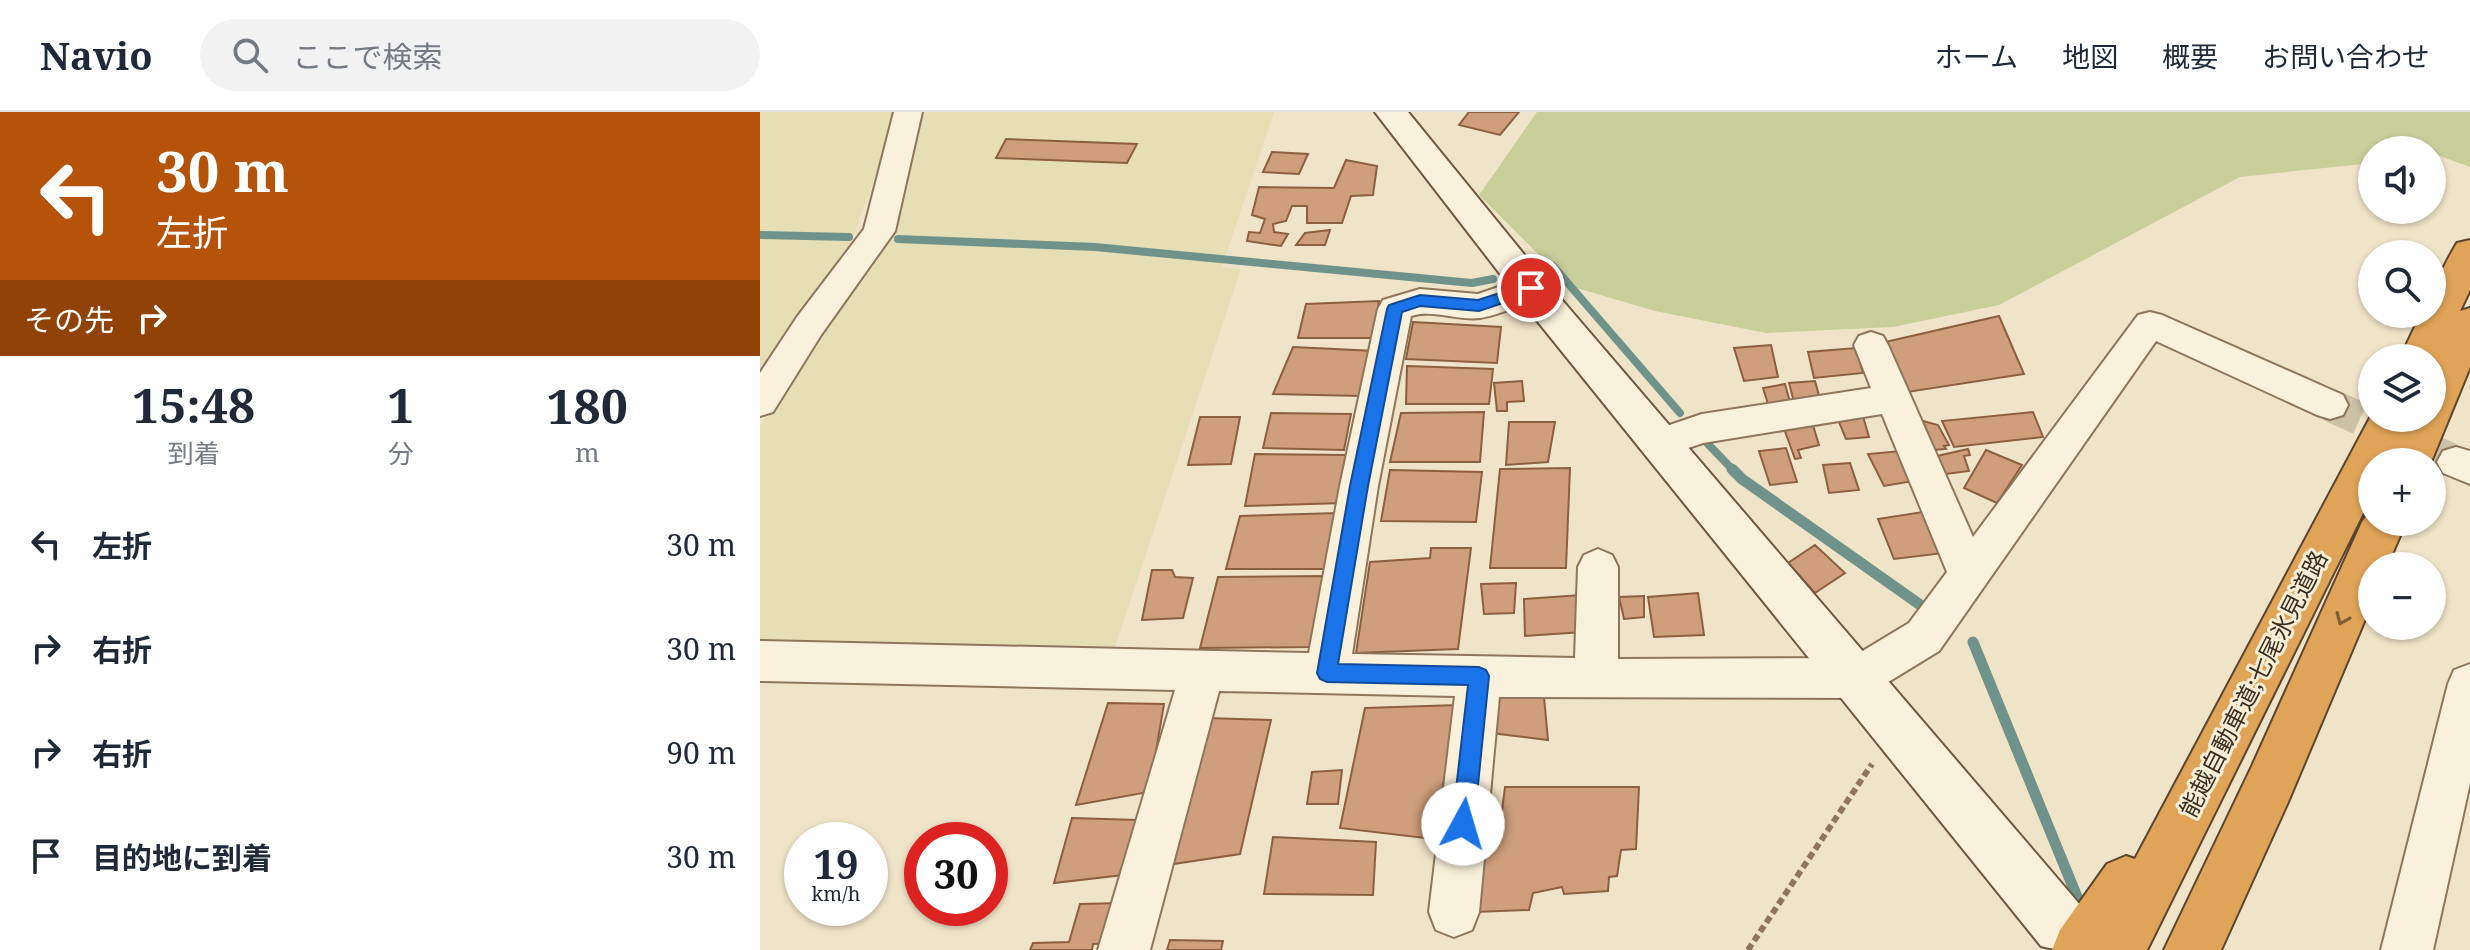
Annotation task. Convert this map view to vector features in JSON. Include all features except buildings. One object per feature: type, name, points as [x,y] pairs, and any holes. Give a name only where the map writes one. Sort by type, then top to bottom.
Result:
[{"type":"highway","points":[[2426,344],[2470,252]]},
{"type":"highway","points":[[2446,378],[2470,322]]},
{"type":"highway","name":"能越自動車道;七尾氷見道路","points":[[2117,950],[2383,432]]},
{"type":"highway","name":"能越自動車道;七尾氷見道路","points":[[2192,950],[2270,784],[2378,536]]},
{"type":"highway","points":[[2070,938],[2226,737]]},
{"type":"highway","points":[[2213,950],[2270,784]]},
{"type":"street","points":[[760,402],[809,326],[879,231],[908,112]]},
{"type":"street","points":[[1391,112],[1531,288],[2070,938]]},
{"type":"street","points":[[1327,673],[1359,486],[1395,309],[1420,301],[1479,306],[1531,288]]},
{"type":"street","points":[[760,661],[1596,679],[1856,678],[1924,637],[2150,324],[2330,405]]},
{"type":"street","points":[[1871,345],[1969,574]]},
{"type":"street","points":[[1659,443],[1702,429],[1894,398]]},
{"type":"street","points":[[1596,679],[1598,567]]},
{"type":"street","points":[[1124,950],[1202,671]]},
{"type":"street","points":[[1454,912],[1479,676]]},
{"type":"street","points":[[2407,950],[2470,684]]},
{"type":"path","points":[[1748,950],[1897,727]]},
{"type":"shaded area","points":[[760,112],[898,112],[852,240],[760,377]]},
{"type":"shaded area","points":[[923,112],[1274,112],[1222,267],[1241,269],[1114,650],[760,644],[760,426],[863,264]]},
{"type":"green space","points":[[1537,112],[2470,112],[2470,167],[2446,158],[2446,136],[2358,136],[2358,164],[2240,177],[1999,305],[1893,327],[1766,333],[1655,311],[1570,286],[1479,195]]},
{"type":"waterway","points":[[760,235],[849,237]]},
{"type":"waterway","points":[[898,239],[1095,247],[1472,283],[1493,279]]},
{"type":"waterway","points":[[1545,268],[1553,266],[1680,413]]},
{"type":"waterway","points":[[1707,443],[1734,471]]},
{"type":"waterway","points":[[1734,471],[1919,604]]},
{"type":"waterway","points":[[1973,642],[2080,904]]},
{"type":"tunnel","points":[[2330,405],[2456,462]]},
{"type":"route","points":[[1463,824],[1479,676],[1327,673],[1359,486],[1395,309],[1420,301],[1479,306],[1531,288]]}]
